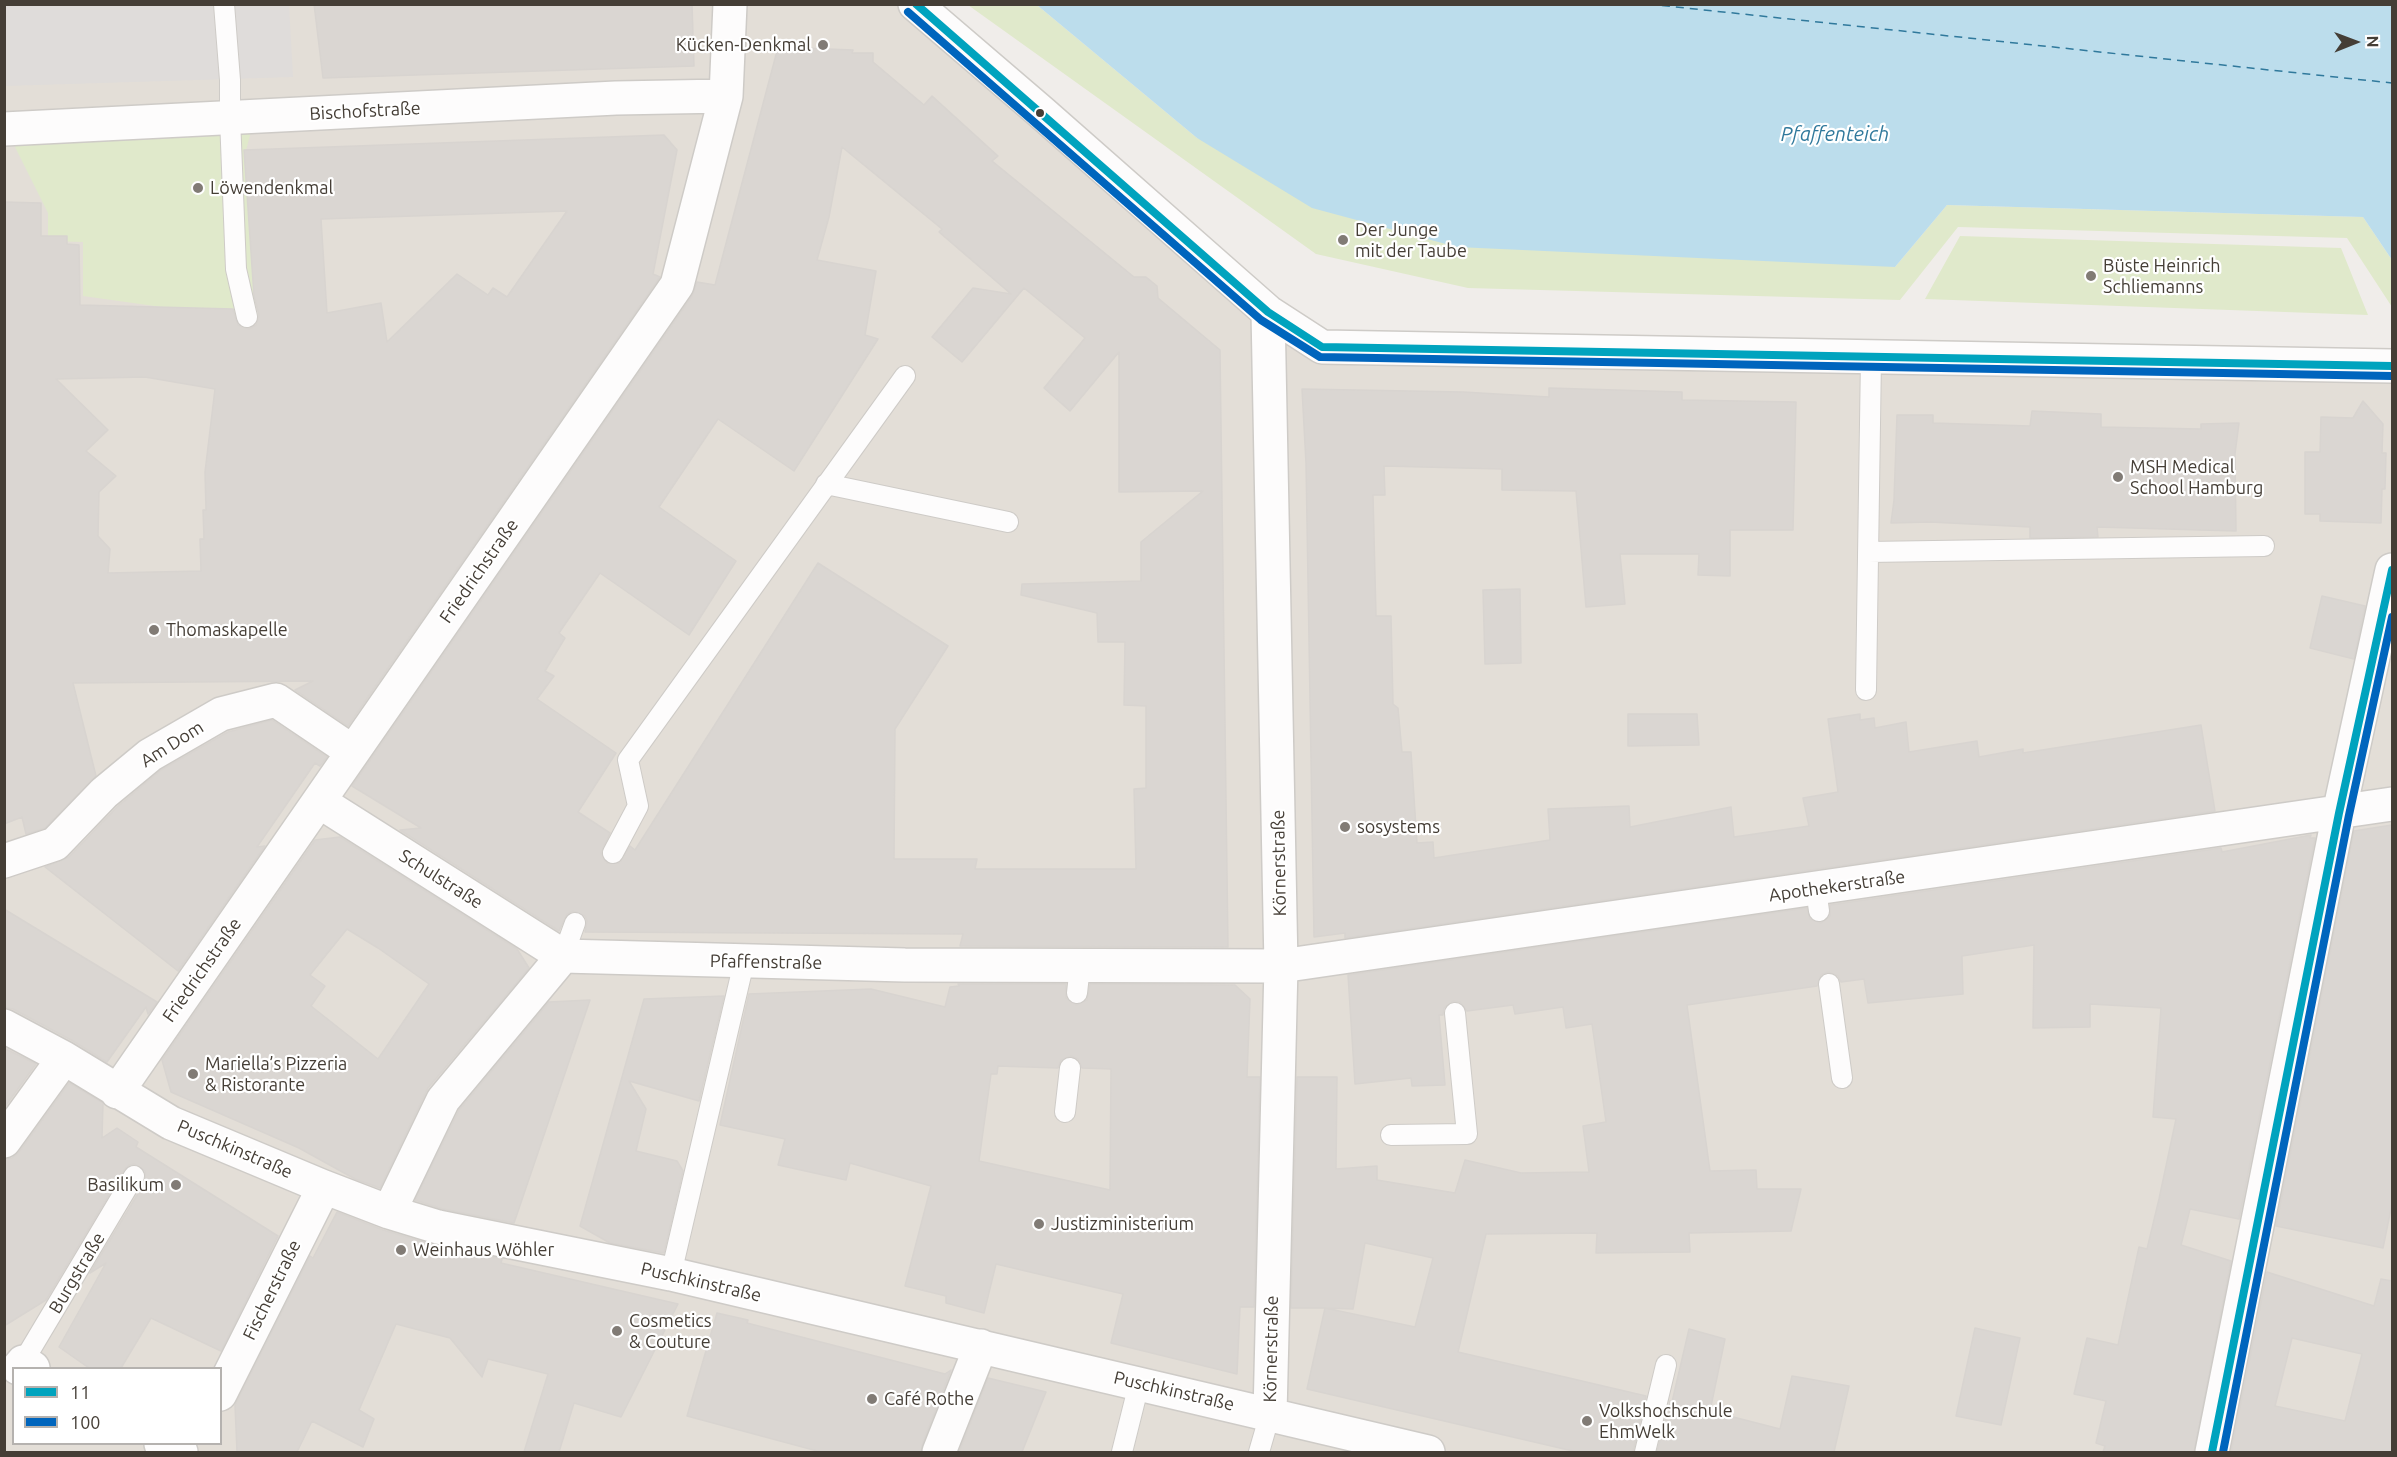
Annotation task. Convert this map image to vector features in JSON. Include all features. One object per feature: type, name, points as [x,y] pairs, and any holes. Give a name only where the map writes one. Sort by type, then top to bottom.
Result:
[{"type":"street","name":"Friedrichstraße","points":[[117,1092],[677,285],[726,96],[730,4]]},
{"type":"street","points":[[915,4],[1268,312],[1322,347],[2392,366]]},
{"type":"street","name":"Bischofstraße","points":[[4,129],[616,98],[726,96]]},
{"type":"street","name":"Körnerstraße","points":[[1268,312],[1281,966],[1270,1414]]},
{"type":"street","points":[[2212,1452],[2339,813],[2392,570]]},
{"type":"street","name":"Am Dom","points":[[4,861],[55,844],[104,793],[150,755],[221,714],[276,700],[353,752]]},
{"type":"street","name":"Schulstraße","points":[[320,802],[563,956]]},
{"type":"street","name":"Apothekerstraße","points":[[1281,966],[1448,952],[1817,900],[2392,804]]},
{"type":"street","points":[[389,1212],[443,1100],[563,956]]},
{"type":"street","name":"Pfaffenstraße","points":[[563,956],[744,962],[1078,979],[1281,966]]},
{"type":"street","name":"Puschkinstraße","points":[[4,1026],[64,1058],[171,1123],[324,1187],[389,1212],[438,1227],[672,1274],[1428,1452]]},
{"type":"street","points":[[4,1141],[64,1058]]},
{"type":"street","name":"Fischerstraße","points":[[222,1390],[324,1187]]},
{"type":"street","points":[[939,1452],[981,1346]]},
{"type":"street","points":[[166,1445],[182,1452]]},
{"type":"lane","points":[[224,4],[230,80],[236,269],[247,317]]},
{"type":"lane","points":[[1866,690],[1872,357]]},
{"type":"lane","points":[[613,853],[638,806],[628,760],[905,376]]},
{"type":"lane","points":[[826,484],[1008,522]]},
{"type":"lane","points":[[1868,552],[2264,546]]},
{"type":"lane","points":[[563,956],[575,922]]},
{"type":"lane","points":[[672,1274],[744,962]]},
{"type":"lane","points":[[1829,984],[1842,1078]]},
{"type":"lane","points":[[1391,1135],[1467,1134],[1455,1013]]},
{"type":"lane","points":[[1065,1112],[1070,1068]]},
{"type":"lane","name":"Burgstraße","points":[[23,1367],[134,1176]]},
{"type":"lane","points":[[1645,1452],[1666,1365]]},
{"type":"lane","points":[[1122,1452],[1139,1384]]},
{"type":"lane","points":[[1259,1452],[1270,1414]]},
{"type":"shaded area","points":[[4,5],[289,5],[293,77],[5,86]]},
{"type":"shaded area","points":[[5,5],[914,5],[1322,347],[2392,366],[2392,1452],[5,1452]]},
{"type":"green space","points":[[968,5],[1037,5],[1197,138],[1895,267],[1947,205],[2363,217],[2392,260],[2392,307],[2347,238],[1958,227],[1900,300],[1468,288],[1316,254]]},
{"type":"green space","points":[[255,117],[245,154],[256,317],[226,316],[83,296],[83,242],[48,241],[48,213],[6,129]]},
{"type":"green space","points":[[1960,236],[2341,248],[2368,315],[1925,299]]},
{"type":"water","name":"Pfaffenteich","points":[[1037,5],[2392,5],[2392,260],[2363,217],[1947,205],[1895,267],[1457,247],[1312,208],[1197,138]]},
{"type":"building","points":[[314,4],[692,4],[694,66],[323,78]]},
{"type":"building","points":[[802,48],[873,53],[873,62],[924,105],[932,96],[998,156],[992,161],[1134,277],[1146,277],[1157,286],[1158,298],[1220,350],[1228,947],[960,946],[963,934],[585,932],[587,921],[585,916],[573,911],[567,914],[559,931],[400,830],[421,828],[352,786],[692,296],[697,282],[715,285],[777,51],[802,51]],"holes":[[[842,147],[942,229],[939,232],[1011,294],[973,288],[932,337],[962,362],[1024,288],[1085,338],[1044,388],[1070,411],[1119,352],[1119,492],[1203,491],[1141,542],[1141,581],[1022,584],[1021,595],[1097,613],[1098,642],[1125,642],[1124,705],[1146,706],[1146,788],[1134,789],[1136,869],[975,869],[977,859],[894,859],[895,729],[948,646],[818,563],[635,850],[630,846],[619,863],[607,863],[601,853],[610,833],[578,812],[616,753],[537,699],[554,676],[545,671],[565,638],[559,633],[600,573],[689,635],[736,561],[659,507],[718,419],[794,471],[878,339],[865,335],[876,271],[817,260],[829,217]]]},
{"type":"building","points":[[664,135],[677,150],[653,274],[660,277],[348,726],[295,690],[313,681],[73,683],[96,776],[45,828],[26,834],[22,817],[4,824],[4,202],[41,203],[41,236],[67,236],[67,244],[79,245],[80,305],[233,309],[238,325],[249,329],[256,325],[259,315],[254,296],[244,150]],"holes":[[[567,211],[507,297],[493,288],[488,295],[457,274],[387,342],[381,303],[327,313],[321,219]],[[145,377],[215,389],[205,472],[206,510],[203,510],[204,539],[200,539],[201,571],[108,573],[110,549],[98,536],[99,492],[116,476],[86,451],[108,430],[56,379]]]},
{"type":"building","points":[[1549,388],[1682,392],[1682,400],[1796,402],[1793,530],[1730,530],[1730,576],[1698,575],[1699,554],[1620,554],[1625,604],[1586,607],[1576,491],[1502,490],[1502,469],[1384,466],[1385,495],[1373,495],[1376,616],[1391,616],[1393,704],[1398,708],[1402,752],[1411,752],[1417,843],[1433,842],[1434,858],[1550,840],[1548,809],[1629,806],[1630,827],[1731,807],[1734,837],[1809,826],[1803,798],[1838,792],[1828,719],[1860,714],[1860,720],[1874,718],[1875,728],[1906,722],[1909,752],[1977,741],[1979,757],[2023,749],[2023,753],[2201,725],[2215,811],[1345,938],[1345,933],[1314,937],[1306,463],[1302,389],[1463,392],[1549,397]]},
{"type":"building","points":[[2363,401],[2383,424],[2382,453],[2386,453],[2381,523],[2320,521],[2320,514],[2305,514],[2305,452],[2320,452],[2321,417],[2353,418]]},
{"type":"building","points":[[2032,411],[2101,414],[2101,427],[2201,429],[2201,424],[2239,423],[2235,454],[2236,531],[2097,527],[2098,537],[2030,538],[2030,527],[1930,522],[1891,523],[1897,415],[1933,415],[1933,423],[2030,426]]},
{"type":"building","points":[[1520,589],[1521,663],[1485,664],[1483,590]]},
{"type":"building","points":[[2322,596],[2365,606],[2354,659],[2310,648]]},
{"type":"building","points":[[1628,714],[1697,714],[1699,745],[1628,746]]},
{"type":"building","points":[[272,720],[327,757],[320,766],[315,763],[257,847],[265,846],[178,971],[45,867],[69,857],[117,807],[161,770],[228,732]]},
{"type":"building","points":[[2392,825],[2392,1204],[2383,1248],[2276,1226],[2354,831]]},
{"type":"building","points":[[2311,835],[2310,838],[2315,838],[2239,1219],[2190,1209],[2181,1245],[2231,1261],[2194,1452],[2103,1452],[2105,1446],[2096,1443],[2106,1401],[2074,1394],[2087,1338],[2118,1345],[2139,1247],[2147,1249],[2159,1199],[2176,1119],[2153,1117],[2161,1008],[2090,1004],[2090,1027],[2033,1028],[2034,945],[1962,956],[1963,994],[1868,1003],[1864,979],[1841,982],[1838,976],[1828,972],[1821,975],[1817,986],[1687,1005],[1710,1171],[1756,1170],[1757,1189],[1801,1189],[1791,1231],[1689,1233],[1690,1252],[1596,1253],[1597,1233],[1486,1234],[1458,1352],[1646,1396],[1633,1452],[1577,1452],[1307,1389],[1325,1308],[1291,1308],[1297,1077],[1337,1077],[1336,1169],[1377,1166],[1377,1180],[1455,1193],[1465,1160],[1521,1173],[1589,1172],[1583,1126],[1606,1122],[1592,1024],[1566,1028],[1563,1007],[1515,1014],[1513,1005],[1467,1011],[1460,1002],[1453,1001],[1444,1008],[1443,1015],[1439,1015],[1445,1085],[1412,1086],[1411,1078],[1355,1084],[1348,975],[1807,908],[1810,919],[1821,923],[1830,916],[1830,905],[2221,848],[2222,852]],"holes":[[[1365,1243],[1433,1258],[1415,1327],[1325,1308],[1353,1309]]]},
{"type":"building","points":[[340,837],[517,949],[529,968],[428,1088],[380,1188],[355,1179],[299,1148],[171,1092],[162,1060],[315,840]],"holes":[[[347,929],[429,984],[378,1059],[311,1006],[325,986],[310,975]]]},
{"type":"building","points":[[4,909],[157,1002],[148,1014],[146,1007],[107,1062],[73,1041],[13,1009],[4,1007]]},
{"type":"building","points":[[958,984],[1066,984],[1066,998],[1076,1005],[1087,1000],[1090,984],[1235,985],[1250,999],[1247,1077],[1260,1077],[1254,1307],[1240,1307],[1237,1374],[1111,1343],[1123,1294],[996,1264],[984,1313],[946,1303],[946,1296],[905,1286],[931,1186],[850,1163],[846,1180],[778,1165],[785,1139],[720,1125],[749,994],[871,989],[945,1007],[950,987],[959,986]],"holes":[[[1071,1056],[1078,1059],[1082,1068],[1111,1069],[1110,1190],[979,1161],[991,1074],[997,1074],[998,1066],[1058,1068],[1061,1060]]]},
{"type":"building","points":[[724,996],[699,1101],[629,1081],[646,1109],[636,1151],[677,1161],[683,1171],[664,1253],[610,1243],[580,1226],[644,999]]},
{"type":"building","points":[[590,1000],[514,1223],[443,1209],[415,1200],[459,1110],[549,1002]]},
{"type":"building","points":[[4,1048],[36,1064],[4,1108]]},
{"type":"building","points":[[69,1083],[103,1103],[102,1138],[117,1128],[138,1142],[136,1147],[278,1236],[221,1351],[151,1318],[122,1367],[88,1367],[59,1347],[106,1263],[90,1273],[145,1182],[145,1171],[135,1164],[129,1165],[124,1170],[46,1300],[4,1326],[4,1159],[12,1158],[19,1152]]},
{"type":"building","points":[[337,1212],[383,1230],[433,1245],[502,1259],[501,1263],[678,1304],[621,1417],[574,1403],[559,1452],[524,1452],[548,1374],[488,1359],[482,1377],[450,1338],[396,1324],[359,1410],[374,1419],[363,1447],[312,1421],[297,1452],[237,1452],[235,1405],[310,1256],[313,1258]]},
{"type":"building","points":[[2267,1272],[2374,1306],[2381,1279],[2392,1281],[2392,1452],[2231,1452]],"holes":[[[2292,1338],[2362,1354],[2345,1421],[2275,1406]]]},
{"type":"building","points":[[717,1313],[748,1320],[747,1323],[945,1374],[951,1370],[921,1452],[821,1452],[687,1416]]},
{"type":"building","points":[[1975,1328],[2020,1338],[2001,1425],[1956,1416]]},
{"type":"building","points":[[1689,1329],[1725,1339],[1710,1411],[1780,1429],[1792,1376],[1849,1386],[1834,1452],[1657,1452],[1670,1401],[1672,1402]]},
{"type":"building","points":[[988,1378],[1046,1392],[1022,1452],[959,1452]]},
{"type":"ferry route","points":[[1648,4],[2392,83]]},
{"type":"transit line","name":"11","points":[[916,4],[1268,312],[1322,347],[2392,366]]},
{"type":"transit line","name":"100","points":[[908,12],[1261,320],[1320,357],[2392,376]]},
{"type":"transit line","name":"11","points":[[2212,1452],[2339,813],[2392,570]]},
{"type":"transit line","name":"100","points":[[2223,1452],[2349,815],[2392,617]]},
{"type":"place","name":"Kücken-Denkmal","points":[[823,45]]},
{"type":"place","name":"Löwendenkmal","points":[[198,188]]},
{"type":"place","name":"Der Junge mit der Taube","points":[[1343,240]]},
{"type":"place","name":"Büste Heinrich Schliemanns","points":[[2091,276]]},
{"type":"place","name":"MSH Medical School Hamburg","points":[[2118,477]]},
{"type":"place","name":"Thomaskapelle","points":[[154,630]]},
{"type":"place","name":"sosystems","points":[[1345,827]]},
{"type":"place","name":"Mariella’s Pizzeria & Ristorante","points":[[193,1074]]},
{"type":"place","name":"Basilikum","points":[[176,1185]]},
{"type":"place","name":"Justizministerium","points":[[1039,1224]]},
{"type":"place","name":"Weinhaus Wöhler","points":[[401,1250]]},
{"type":"place","name":"Cosmetics & Couture","points":[[617,1331]]},
{"type":"place","name":"Café Rothe","points":[[872,1399]]},
{"type":"place","name":"Volkshochschule EhmWelk","points":[[1587,1421]]}]
